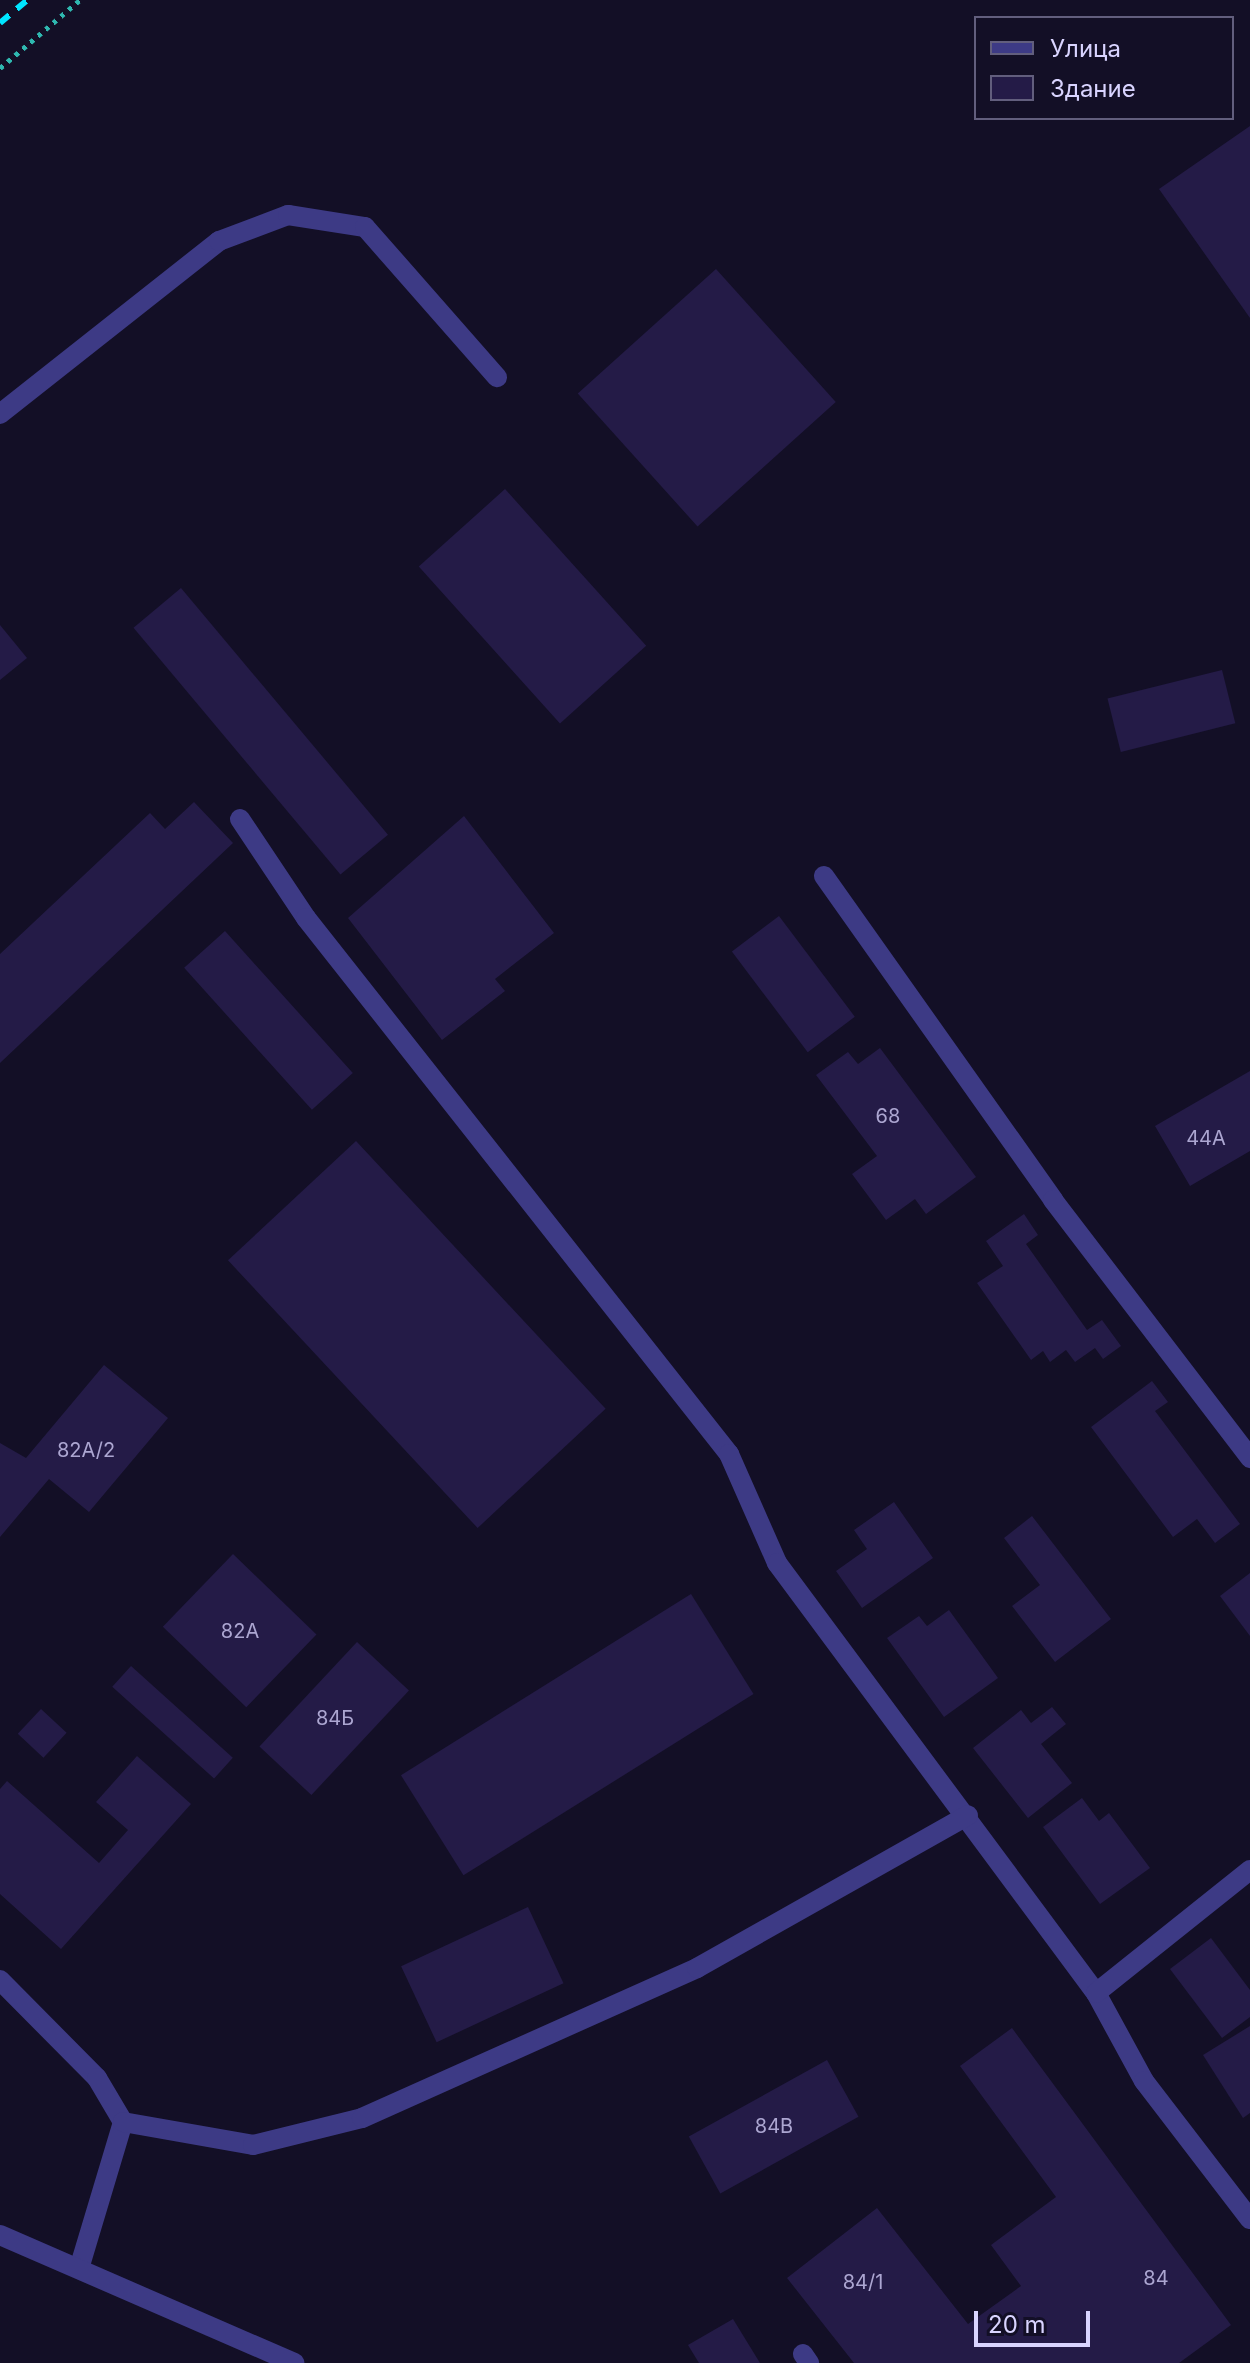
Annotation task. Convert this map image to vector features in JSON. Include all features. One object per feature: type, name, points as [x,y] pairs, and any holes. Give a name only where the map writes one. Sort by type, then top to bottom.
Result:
[{"type":"street","points":[[0,414],[219,241],[288,215],[365,227],[497,377]]},
{"type":"street","points":[[240,819],[306,918],[729,1454],[777,1563],[968,1815],[1096,1993],[1144,2081],[1250,2219]]},
{"type":"street","points":[[824,876],[1053,1200],[1250,1458]]},
{"type":"street","points":[[123,2122],[253,2145],[362,2118],[697,1968],[968,1815]]},
{"type":"street","points":[[1096,1993],[1250,1870]]},
{"type":"street","points":[[0,1980],[97,2078],[123,2122],[79,2269]]},
{"type":"street","points":[[0,2235],[294,2363]]},
{"type":"path","points":[[0,68],[80,0]]},
{"type":"building","points":[[1250,126],[1250,318],[1159,189]]},
{"type":"building","points":[[716,269],[836,402],[698,526],[578,393]]},
{"type":"building","points":[[505,489],[646,646],[560,723],[419,567]]},
{"type":"building","points":[[181,588],[388,835],[340,875],[134,628]]},
{"type":"building","points":[[0,625],[27,658],[0,680]]},
{"type":"building","points":[[1222,670],[1235,723],[1121,752],[1108,699]]},
{"type":"building","points":[[194,802],[233,843],[0,1063],[0,954],[150,813],[165,829]]},
{"type":"building","points":[[464,816],[554,933],[495,979],[505,991],[442,1040],[348,918]]},
{"type":"building","points":[[779,916],[855,1017],[808,1052],[732,952]]},
{"type":"building","points":[[225,931],[353,1073],[312,1110],[184,968]]},
{"type":"building","points":[[880,1048],[976,1177],[926,1214],[915,1199],[886,1220],[852,1174],[877,1156],[816,1075],[848,1052],[858,1064]]},
{"type":"building","points":[[1250,1071],[1250,1151],[1190,1186],[1155,1126]]},
{"type":"building","points":[[356,1141],[606,1409],[478,1528],[228,1260]]},
{"type":"building","points":[[1024,1214],[1038,1235],[1026,1244],[1087,1330],[1102,1320],[1121,1346],[1103,1359],[1095,1348],[1075,1362],[1066,1350],[1050,1362],[1043,1351],[1031,1360],[977,1283],[1003,1266],[986,1241]]},
{"type":"building","points":[[104,1365],[168,1418],[89,1512],[49,1479],[0,1537],[0,1443],[26,1458]]},
{"type":"building","points":[[1152,1381],[1168,1402],[1155,1411],[1240,1524],[1215,1543],[1197,1519],[1173,1537],[1091,1427]]},
{"type":"building","points":[[894,1502],[933,1558],[862,1608],[836,1571],[867,1549],[854,1530]]},
{"type":"building","points":[[1032,1516],[1111,1619],[1055,1662],[1012,1606],[1040,1585],[1004,1538]]},
{"type":"building","points":[[233,1554],[316,1635],[246,1707],[163,1627]]},
{"type":"building","points":[[1250,1573],[1250,1636],[1220,1596]]},
{"type":"building","points":[[691,1594],[754,1694],[463,1875],[401,1775]]},
{"type":"building","points":[[949,1610],[998,1678],[944,1717],[887,1638],[919,1616],[927,1626]]},
{"type":"building","points":[[357,1642],[409,1690],[311,1795],[259,1747]]},
{"type":"building","points":[[131,1666],[233,1758],[214,1778],[112,1687]]},
{"type":"building","points":[[1052,1707],[1066,1724],[1041,1744],[1072,1783],[1028,1818],[973,1748],[1021,1710],[1031,1723]]},
{"type":"building","points":[[41,1709],[67,1733],[43,1758],[18,1734]]},
{"type":"building","points":[[137,1756],[191,1804],[61,1949],[0,1894],[0,1789],[7,1781],[99,1863],[128,1830],[96,1802]]},
{"type":"building","points":[[1082,1798],[1099,1821],[1109,1813],[1150,1868],[1100,1904],[1043,1827]]},
{"type":"building","points":[[528,1907],[563,1983],[437,2042],[401,1966]]},
{"type":"building","points":[[1211,1938],[1250,1990],[1250,2017],[1222,2038],[1170,1969]]},
{"type":"building","points":[[1250,2026],[1250,2113],[1243,2118],[1203,2055]]},
{"type":"building","points":[[1012,2028],[1231,2325],[1179,2363],[854,2363],[787,2278],[877,2208],[968,2324],[1021,2286],[991,2245],[1056,2197],[960,2066]]},
{"type":"building","points":[[827,2060],[859,2117],[720,2193],[689,2137]]},
{"type":"building","points":[[733,2319],[760,2363],[699,2363],[688,2345]]},
{"type":"railway","points":[[0,23],[27,0]]}]
